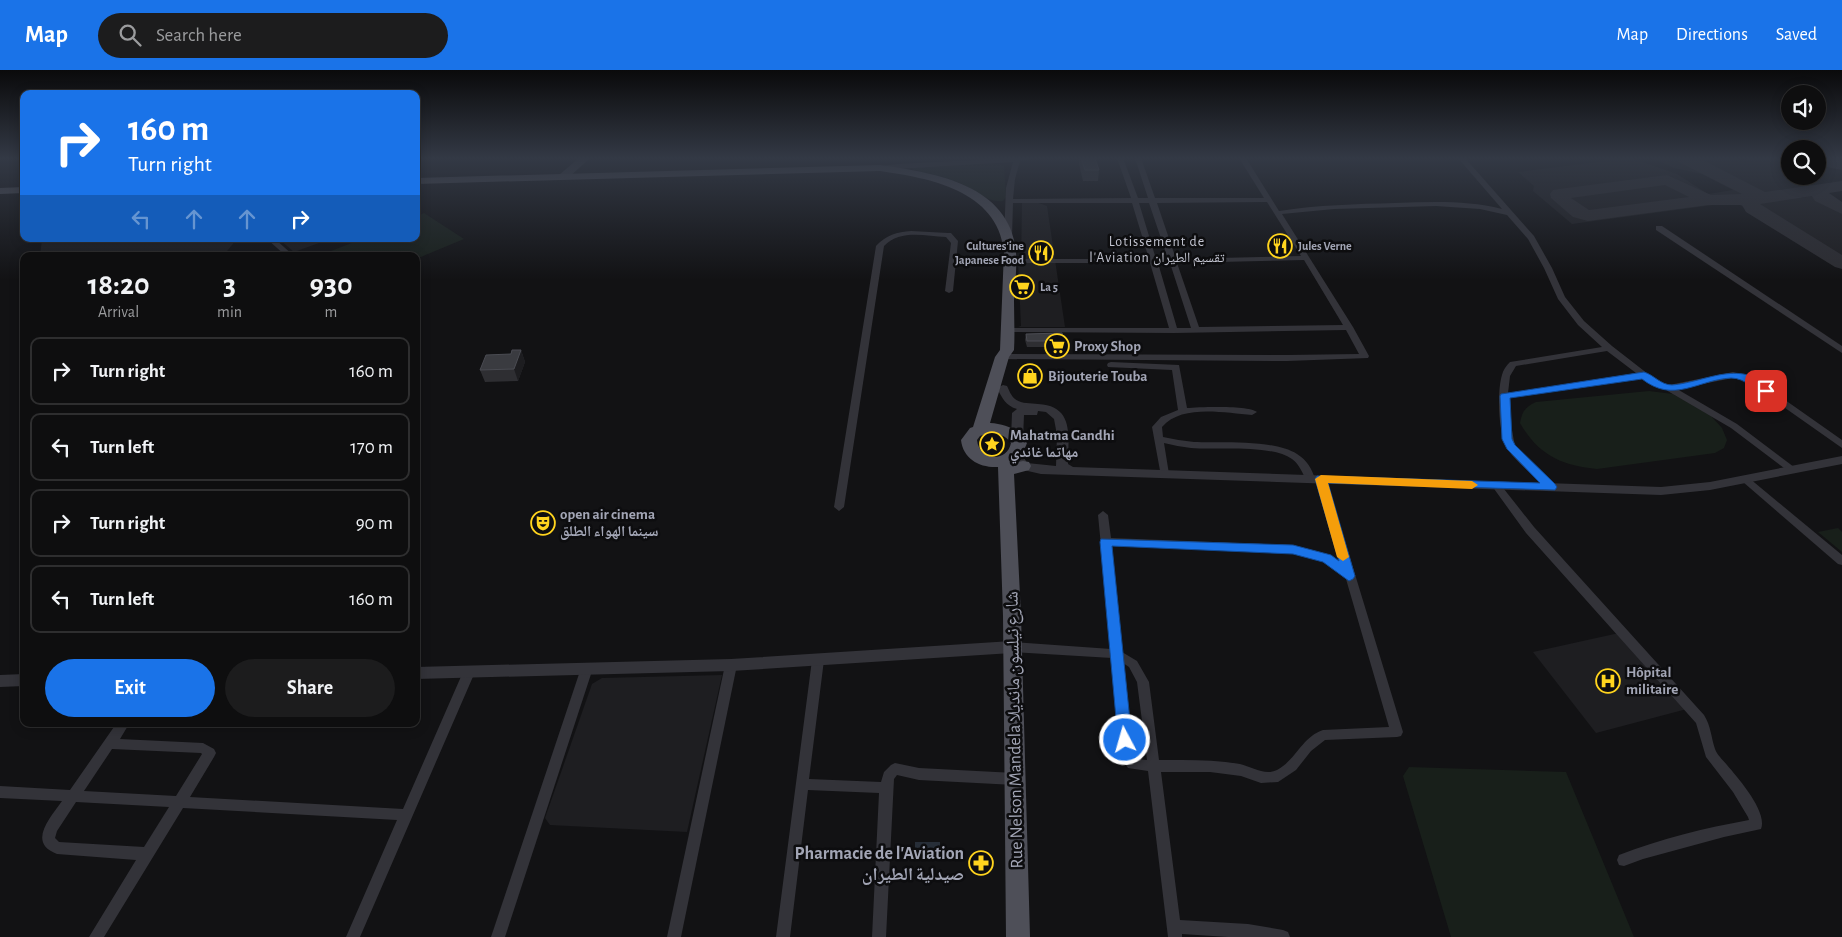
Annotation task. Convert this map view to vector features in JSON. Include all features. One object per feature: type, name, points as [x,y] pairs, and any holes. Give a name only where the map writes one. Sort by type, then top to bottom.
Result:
[{"type":"main road","points":[[976,198],[999,218],[1008,237],[1007,355],[1003,388],[995,416],[1002,429],[1014,458],[992,462],[979,458],[972,453],[968,444],[971,436],[980,430],[1002,429]]},
{"type":"main road","points":[[980,430],[1007,355]]},
{"type":"main road","name":"Rue Nelson Mandela شارع نيلسون مانديلا","points":[[979,458],[995,477],[1003,518],[1007,524]]},
{"type":"main road","name":"Rue Nelson Mandela شارع نيلسون مانديلا","points":[[1014,458],[1007,524],[1012,647],[1018,937]]},
{"type":"street","points":[[1497,198],[1531,238],[1548,268],[1561,297],[1581,323],[1608,348],[1654,383],[1670,388],[1734,426],[1792,469]]},
{"type":"street","points":[[1152,200],[1196,330]]},
{"type":"street","points":[[1007,355],[1287,358],[1365,356],[1349,327],[1276,214],[1269,200],[1010,201],[1008,237]]},
{"type":"street","points":[[1135,201],[1174,330]]},
{"type":"street","points":[[1276,214],[1335,206],[1458,203],[1490,208],[1511,214]]},
{"type":"street","points":[[1659,228],[1842,350]]},
{"type":"street","points":[[839,507],[880,246],[885,239],[894,234],[948,235],[955,243],[949,291]]},
{"type":"street","points":[[274,242],[286,252]]},
{"type":"street","points":[[1009,261],[1172,261],[1306,258]]},
{"type":"street","points":[[1008,330],[1196,330],[1349,327]]},
{"type":"street","points":[[1551,487],[1511,446],[1507,439],[1505,396],[1508,369],[1513,364],[1608,348]]},
{"type":"street","points":[[1106,364],[1176,367],[1183,410]]},
{"type":"street","points":[[1505,396],[1644,375]]},
{"type":"street","points":[[1670,388],[1733,375],[1751,380],[1842,446]]},
{"type":"street","points":[[1003,388],[1010,401],[1014,403],[1040,406],[1056,413],[1061,421],[1062,466],[1069,470]]},
{"type":"street","points":[[1069,470],[1060,468],[1057,465],[1056,422],[1054,419],[1030,411],[1024,410],[1018,413],[1014,458],[1035,469],[1661,491],[1746,480],[1842,460]]},
{"type":"street","points":[[1164,474],[1157,427],[1160,420],[1183,410],[1252,412]]},
{"type":"street","points":[[1103,515],[1127,758],[1132,764],[1210,766],[1241,770],[1261,777],[1278,776],[1292,766],[1307,747],[1323,735],[1397,732],[1349,576],[1315,479],[1306,467],[1300,460],[1290,454],[1275,450],[1189,444],[1158,439]]},
{"type":"street","points":[[1746,480],[1842,561]]},
{"type":"street","points":[[1497,486],[1530,530],[1700,719],[1706,728],[1707,744],[1710,753],[1750,806],[1756,819],[1756,825],[1724,831],[1624,860]]},
{"type":"street","points":[[1106,542],[1293,549],[1327,558],[1349,576]]},
{"type":"street","points":[[420,673],[731,665],[1012,647],[1116,654],[1130,659],[1143,682],[1174,932],[1248,930],[1283,937]]},
{"type":"street","points":[[783,937],[818,660]]},
{"type":"street","points":[[674,937],[731,665]]},
{"type":"street","points":[[498,937],[587,668]]},
{"type":"street","points":[[353,937],[469,672]]},
{"type":"street","points":[[0,681],[20,680]]},
{"type":"street","points":[[122,727],[51,828],[48,838],[50,844],[57,848],[148,854]]},
{"type":"street","points":[[96,937],[210,753],[203,748],[110,744]]},
{"type":"street","points":[[878,937],[886,788],[888,776],[894,769],[919,774],[1015,779]]},
{"type":"street","points":[[802,784],[886,788]]},
{"type":"street","points":[[0,792],[407,815]]},
{"type":"shaded area","points":[[989,198],[1005,198],[1003,201]]},
{"type":"shaded area","points":[[1542,198],[1834,198],[1842,203],[1842,268],[1735,202],[1572,224]]},
{"type":"shaded area","points":[[1033,201],[1047,206],[1065,327],[1018,327],[1021,326],[1018,262],[1021,262],[1022,202]]},
{"type":"shaded area","points":[[424,213],[464,239],[420,257],[420,252],[328,252],[354,242],[420,242],[420,215]]},
{"type":"shaded area","points":[[42,242],[234,242],[226,252],[40,252]]},
{"type":"shaded area","points":[[282,242],[322,242],[294,252]]},
{"type":"shaded area","points":[[1649,391],[1673,394],[1711,416],[1722,428],[1727,440],[1724,448],[1715,453],[1597,469],[1573,465],[1552,457],[1535,443],[1520,423],[1525,410],[1536,402]]},
{"type":"shaded area","points":[[1838,528],[1842,532],[1842,552],[1818,532]]},
{"type":"shaded area","name":"Hôpital militaire","points":[[1619,633],[1687,709],[1596,733],[1533,652]]},
{"type":"shaded area","points":[[722,675],[687,832],[550,825],[545,818],[592,684],[602,678]]},
{"type":"shaded area","points":[[1409,767],[1566,772],[1634,937],[1451,937],[1403,776]]},
{"type":"shaded area","points":[[915,842],[940,842],[940,855],[920,855],[920,848],[915,848]]},
{"type":"building","points":[[1062,333],[1065,346],[1052,346],[1051,341],[1027,341],[1026,334]]},
{"type":"building","points":[[512,350],[521,350],[514,369],[480,370],[486,355],[511,354]]},
{"type":"taxiway","points":[[1561,198],[1579,213],[1588,216],[1708,200]]},
{"type":"taxiway","points":[[1824,198],[1842,209]]},
{"type":"taxiway","points":[[1708,200],[1755,199]]},
{"type":"taxiway","points":[[1755,199],[1750,201],[1752,208],[1842,263]]},
{"type":"slow traffic","points":[[1343,557],[1321,479],[1472,485]]},
{"type":"place","name":"Jules Verne","points":[[1280,246]]},
{"type":"place","name":"Cultures'ine Japanese Food","points":[[1041,253]]},
{"type":"place","name":"La 5","points":[[1022,287]]},
{"type":"place","name":"Proxy Shop","points":[[1057,346]]},
{"type":"place","name":"Bijouterie Touba","points":[[1030,376]]},
{"type":"place","name":"Mahatma Gandhi مهاتما غاندي","points":[[992,444]]},
{"type":"place","name":"open air cinema سينما الهواء الطلق","points":[[543,523]]},
{"type":"place","name":"Hôpital militaire","points":[[1608,681]]},
{"type":"place","name":"Pharmacie de l'Aviation صيدلية الطيران","points":[[981,863]]},
{"type":"district","name":"Lotissement de l'Aviation تقسيم الطيران","points":[[1157,250]]},
{"type":"route","points":[[1125,740],[1106,542],[1293,549],[1327,558],[1349,576],[1321,479],[1551,487],[1511,446],[1507,439],[1505,396],[1644,375],[1654,383],[1670,388],[1733,375],[1751,380],[1766,391]]}]
